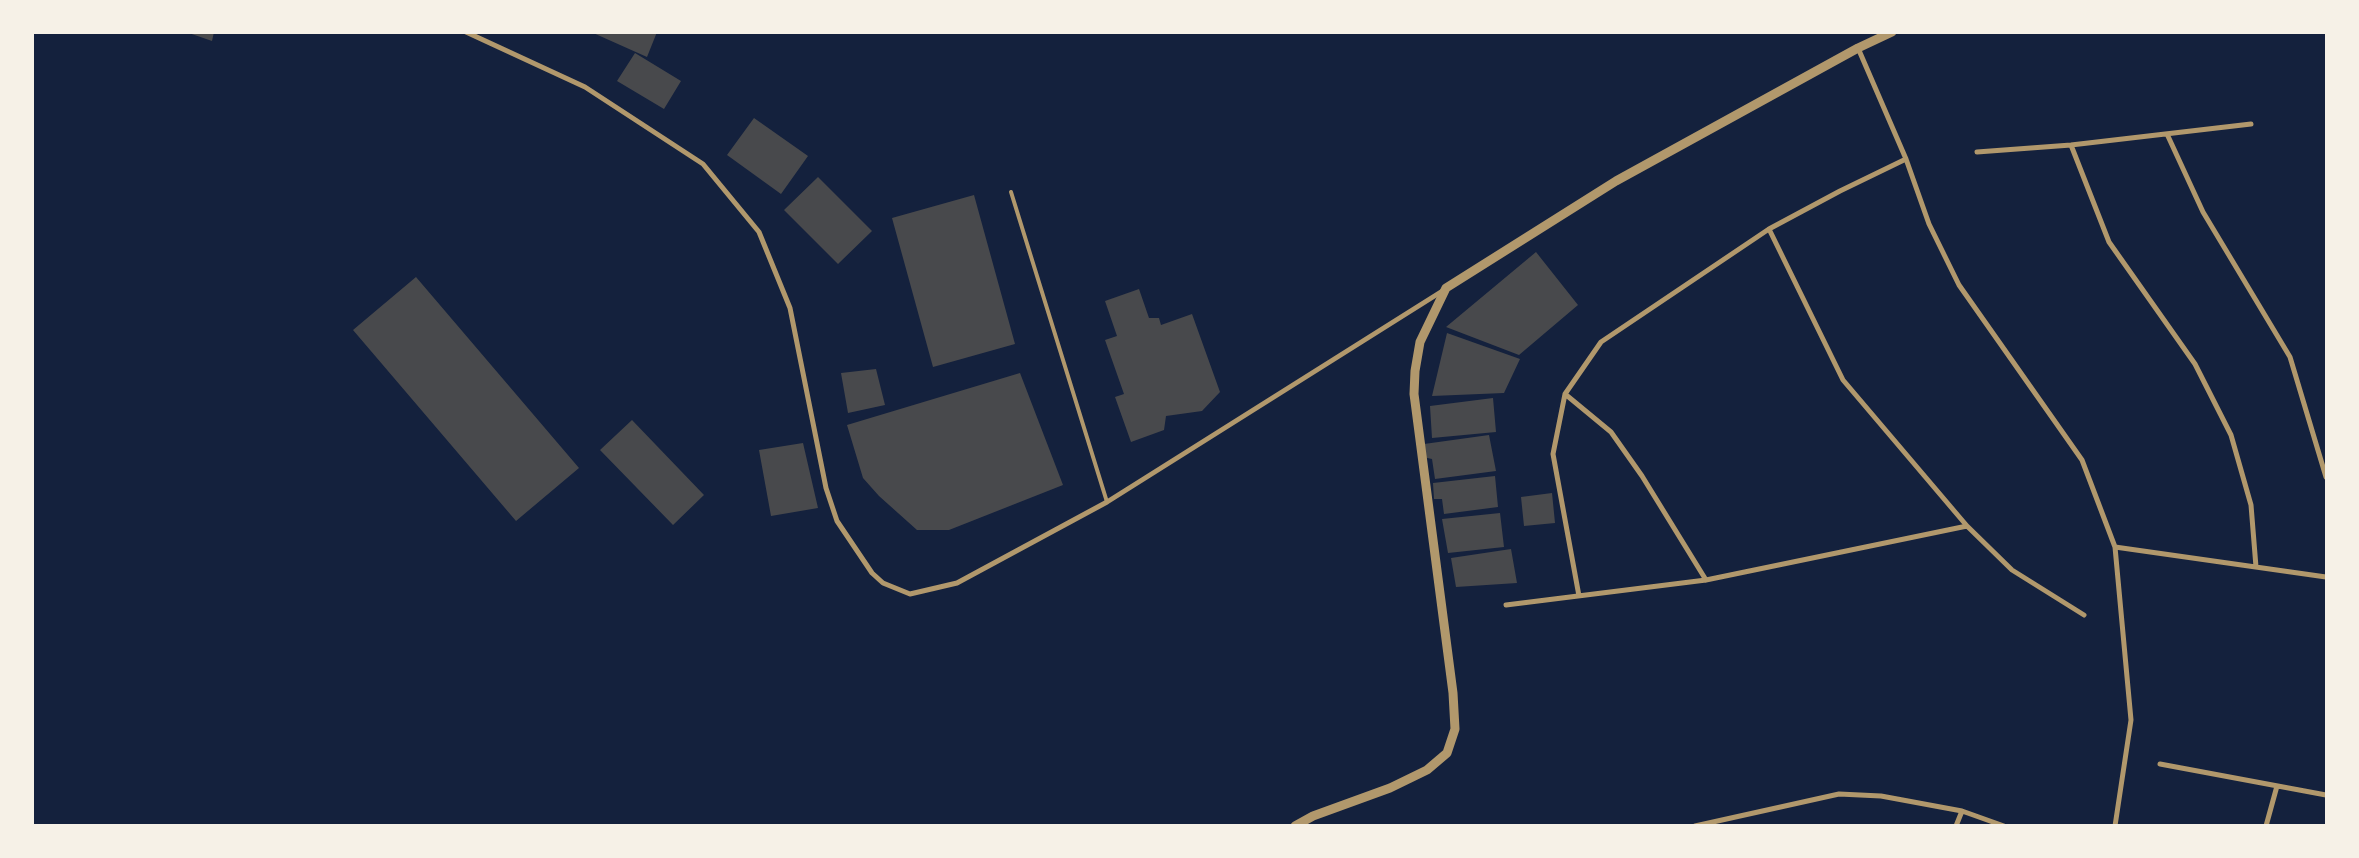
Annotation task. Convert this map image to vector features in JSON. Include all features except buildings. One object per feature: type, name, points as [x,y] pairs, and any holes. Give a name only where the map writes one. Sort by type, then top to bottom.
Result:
[{"type":"street","points":[[466,32],[585,87],[703,164],[759,232],[790,308],[826,488],[837,522],[872,572],[883,583],[910,594],[957,583],[1107,502],[1616,181],[1858,48],[1892,32]]},
{"type":"street","points":[[1858,48],[1906,159],[1929,224],[1959,285],[2082,460],[2114,547],[2131,720],[2115,826]]},
{"type":"street","points":[[1977,152],[2070,145],[2251,124]]},
{"type":"street","points":[[2167,134],[2203,212],[2290,357],[2326,477]]},
{"type":"street","points":[[2070,145],[2109,242],[2195,364],[2231,435],[2251,505],[2256,567]]},
{"type":"street","points":[[1579,596],[1553,454],[1565,394],[1600,342],[1769,229],[1840,191],[1906,159]]},
{"type":"street","points":[[1769,229],[1843,380],[1967,526],[2012,570],[2084,615]]},
{"type":"street","points":[[1295,826],[1313,816],[1390,788],[1427,770],[1447,753],[1454,729],[1453,693],[1414,394],[1414,371],[1420,342],[1446,288]]},
{"type":"street","points":[[1565,394],[1611,432],[1642,476],[1706,580]]},
{"type":"street","points":[[1506,605],[1706,580],[1967,526]]},
{"type":"street","points":[[2114,547],[2326,577]]},
{"type":"street","points":[[2160,764],[2326,795]]},
{"type":"street","points":[[2266,826],[2277,786]]},
{"type":"street","points":[[1695,826],[1722,823],[1839,794],[1881,796],[1962,811],[2004,826]]},
{"type":"street","points":[[1956,826],[1962,811]]},
{"type":"lane","points":[[1011,192],[1107,502]]}]
